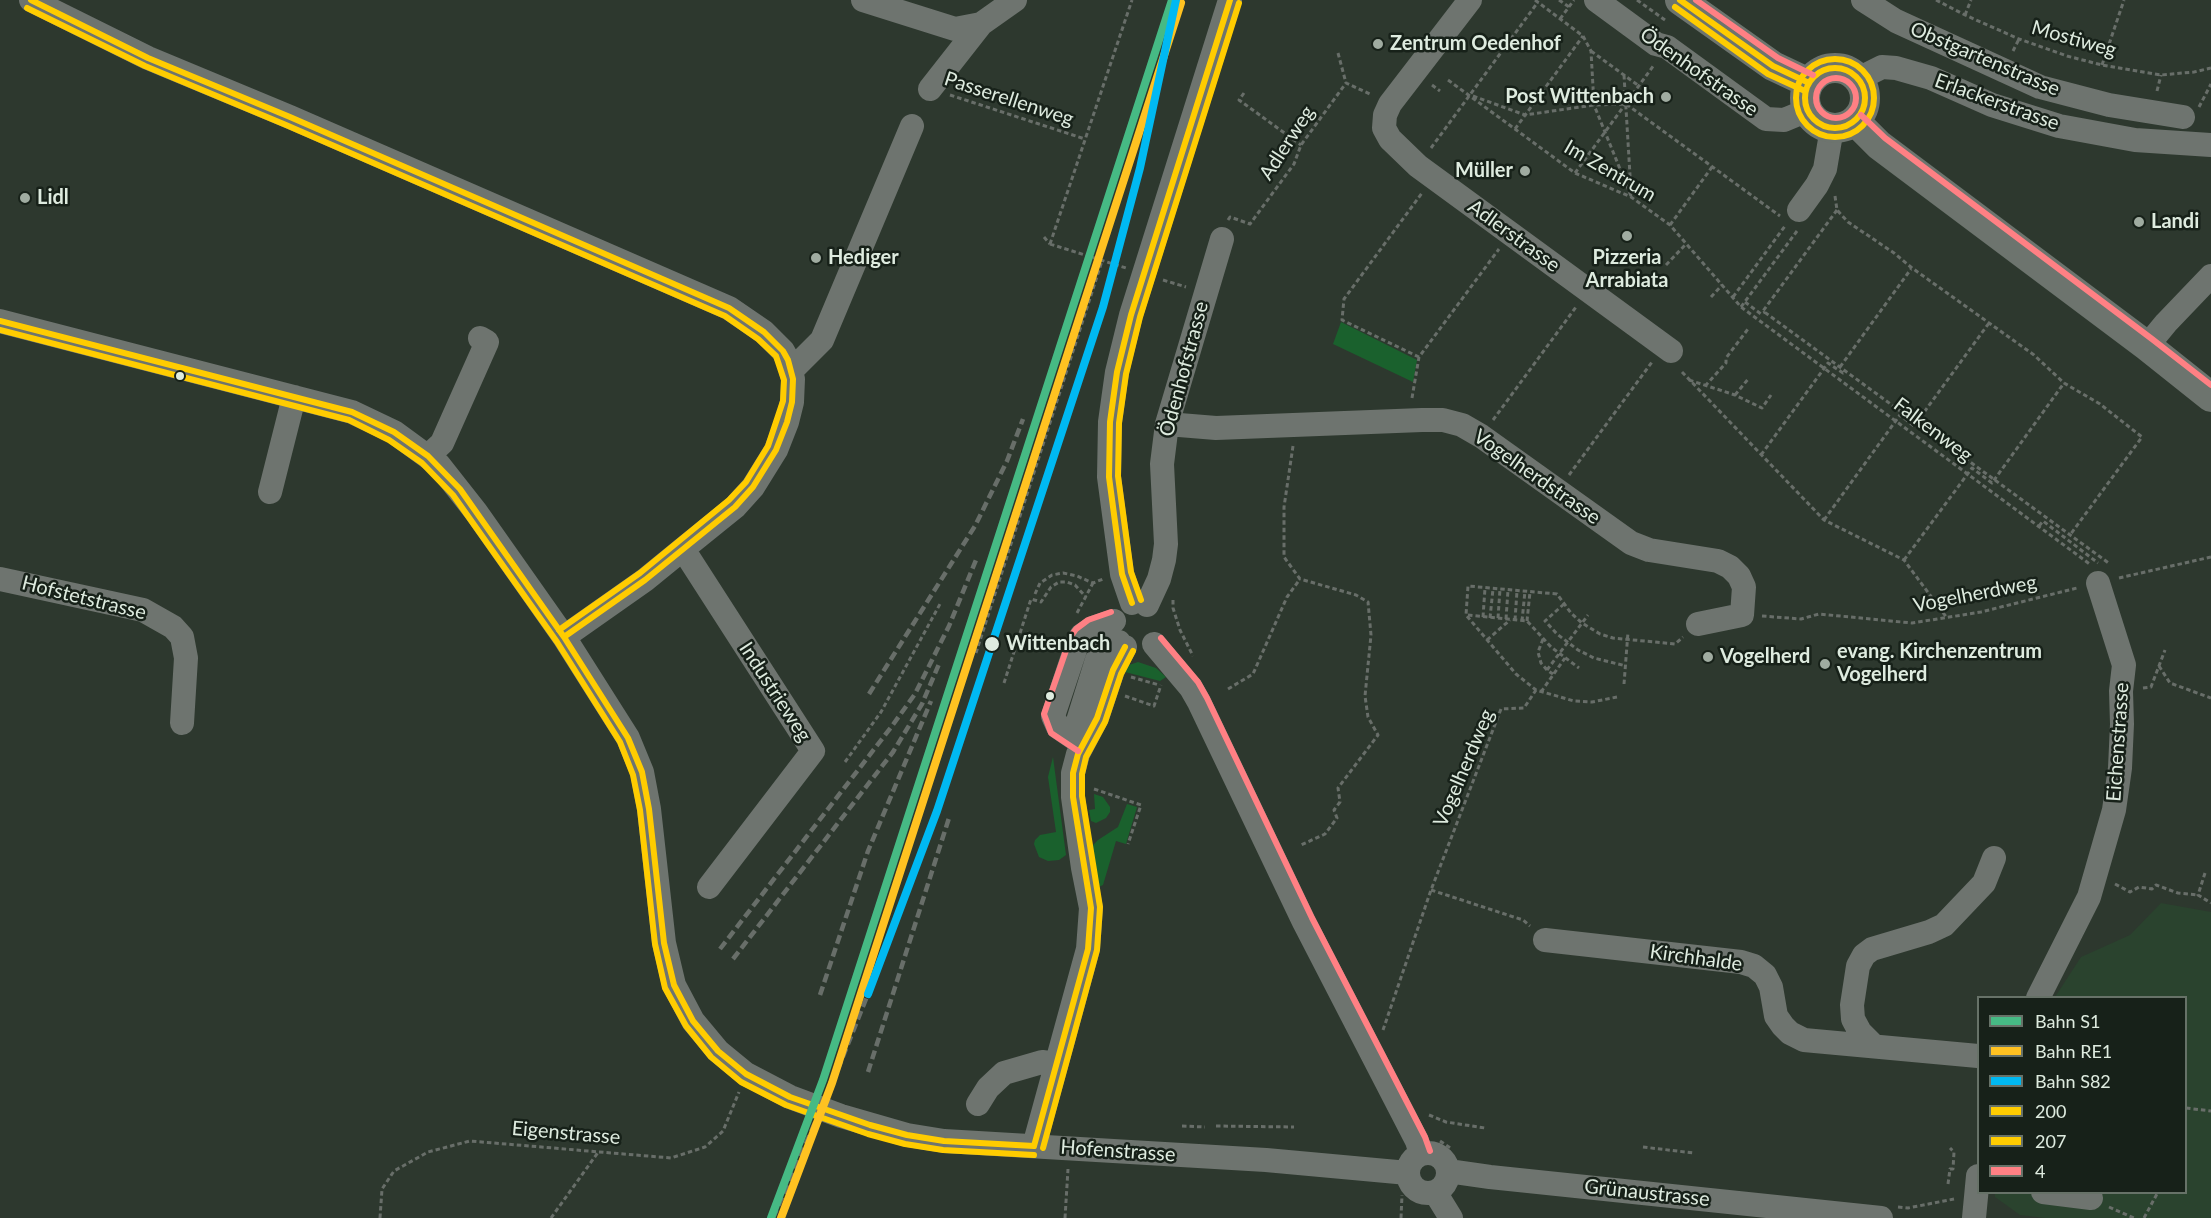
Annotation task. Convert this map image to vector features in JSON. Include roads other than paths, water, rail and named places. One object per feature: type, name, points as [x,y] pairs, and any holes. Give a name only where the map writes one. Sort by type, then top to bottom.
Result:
[{"type":"main road","points":[[1680,0],[1773,66],[1809,97],[1818,122],[1844,125],[1879,145],[2147,346],[2211,397]]},
{"type":"main road","points":[[1809,97],[1819,73],[1832,68],[1847,70],[1858,79],[1865,93],[1865,101],[1864,108],[1844,125]]},
{"type":"street","points":[[31,0],[148,58],[290,117],[729,308],[764,332],[783,351],[790,365],[794,388],[788,422],[768,465],[753,487],[735,507],[645,580],[564,638]]},
{"type":"street","points":[[862,0],[955,28],[981,24]]},
{"type":"street","points":[[930,89],[981,24],[1015,0]]},
{"type":"street","points":[[1139,604],[1122,574],[1109,477],[1110,422],[1117,372],[1134,308],[1230,0]]},
{"type":"street","name":"Adlerstrasse","points":[[1470,0],[1390,104],[1385,115],[1384,128],[1390,139],[1423,176],[1670,359]]},
{"type":"street","name":"Ödenhofstrasse","points":[[1596,0],[1656,44],[1667,47],[1766,119],[1784,120],[1809,97]]},
{"type":"street","name":"Obstgartenstrasse","points":[[1863,0],[1896,21],[2040,87],[2109,105],[2183,117]]},
{"type":"street","points":[[1965,94],[1980,60]]},
{"type":"street","name":"Erlackerstrasse","points":[[1858,79],[1882,67],[1896,68],[1931,78],[1965,94],[2059,126],[2135,140],[2211,145]]},
{"type":"street","points":[[1798,220],[1825,169],[1844,125]]},
{"type":"street","points":[[790,365],[822,340],[912,126]]},
{"type":"street","name":"Ödenhofstrasse","points":[[1139,604],[1159,579],[1164,560],[1166,544],[1162,464],[1167,424],[1222,239]]},
{"type":"street","points":[[2147,346],[2166,322],[2211,276]]},
{"type":"street","name":"Hofenstrasse","points":[[0,321],[352,412],[394,432],[428,456],[460,489],[564,638],[628,738],[642,772],[649,809],[664,943],[674,985],[693,1021],[718,1051],[746,1074],[790,1097],[841,1116],[907,1135],[944,1141],[1288,1162],[1411,1174]]},
{"type":"street","points":[[428,456],[442,442],[487,342],[480,338]]},
{"type":"street","points":[[270,492],[294,397]]},
{"type":"street","name":"Vogelherdstrasse","points":[[1167,424],[1216,428],[1443,420],[1462,425],[1481,436],[1631,543],[1649,550],[1718,561],[1730,567],[1739,576],[1744,587],[1742,615],[1698,624]]},
{"type":"street","name":"Industrieweg","points":[[683,549],[813,751],[709,886]]},
{"type":"street","name":"Eichenstrasse","points":[[2039,996],[2090,897],[2114,810],[2120,768],[2121,691],[2124,665],[2105,576]]},
{"type":"street","name":"Hofstetstrasse","points":[[0,579],[143,610],[173,627],[182,637],[186,658],[182,723]]},
{"type":"street","points":[[1034,1146],[1088,949],[1091,908],[1072,786],[1078,740],[1097,718],[1113,670],[1119,637],[1121,610],[1139,604],[1152,608],[1160,619],[1161,633],[1154,644],[1140,651],[1119,637],[1093,628],[1082,636],[1074,649],[1053,716],[1058,727],[1078,740]]},
{"type":"street","points":[[1154,644],[1200,702],[1304,922],[1417,1141],[1411,1174],[1412,1184],[1422,1192],[1435,1192],[1445,1184],[1448,1171],[1443,1159],[1432,1153],[1411,1174]]},
{"type":"street","points":[[1874,1046],[1860,1032],[1853,1019],[1852,1005],[1857,966],[1864,955],[1872,949],[1929,932],[1944,925],[1984,883],[1994,858]]},
{"type":"street","name":"Kirchhalde","points":[[1545,940],[1754,966],[1765,975],[1771,987],[1776,1016],[1790,1033],[1804,1040],[1977,1056]]},
{"type":"street","points":[[978,1104],[988,1088],[1004,1073],[1042,1062],[1056,1064]]},
{"type":"street","name":"Grünaustrasse","points":[[1448,1171],[1881,1218]]},
{"type":"street","points":[[1974,1218],[1977,1191]]},
{"type":"street","points":[[1435,1192],[1450,1218]]},
{"type":"street","points":[[2059,1194],[2091,1198]]},
{"type":"railway","points":[[869,694],[975,526],[1007,461],[1023,419]]},
{"type":"railway","points":[[720,949],[915,694],[949,626],[976,560]]},
{"type":"railway","points":[[733,959],[893,752],[922,704],[939,664]]},
{"type":"railway","points":[[820,995],[868,851],[931,701]]},
{"type":"railway","points":[[868,1072],[949,818]]},
{"type":"railway","points":[[773,1218],[832,1084],[868,994]]},
{"type":"rail line","name":"S1","points":[[771,1218],[823,1080],[1172,0]]},
{"type":"rail line","name":"S82","points":[[868,994],[937,811],[1103,307],[1140,168],[1176,0]]},
{"type":"rail line","name":"RE1","points":[[781,1218],[832,1083],[1181,3]]},
{"type":"place","name":"Zentrum Oedenhof","points":[[1378,44]]},
{"type":"place","name":"Post Wittenbach","points":[[1666,97]]},
{"type":"place","name":"Müller","points":[[1525,171]]},
{"type":"place","name":"Lidl","points":[[25,198]]},
{"type":"place","name":"Landi","points":[[2139,222]]},
{"type":"place","name":"Pizzeria Arrabiata","points":[[1627,236]]},
{"type":"place","name":"Hediger","points":[[816,258]]},
{"type":"place","name":"Wittenbach","points":[[992,644]]},
{"type":"place","name":"Vogelherd","points":[[1708,657]]},
{"type":"place","name":"evang. Kirchenzentrum Vogelherd","points":[[1825,664]]}]
